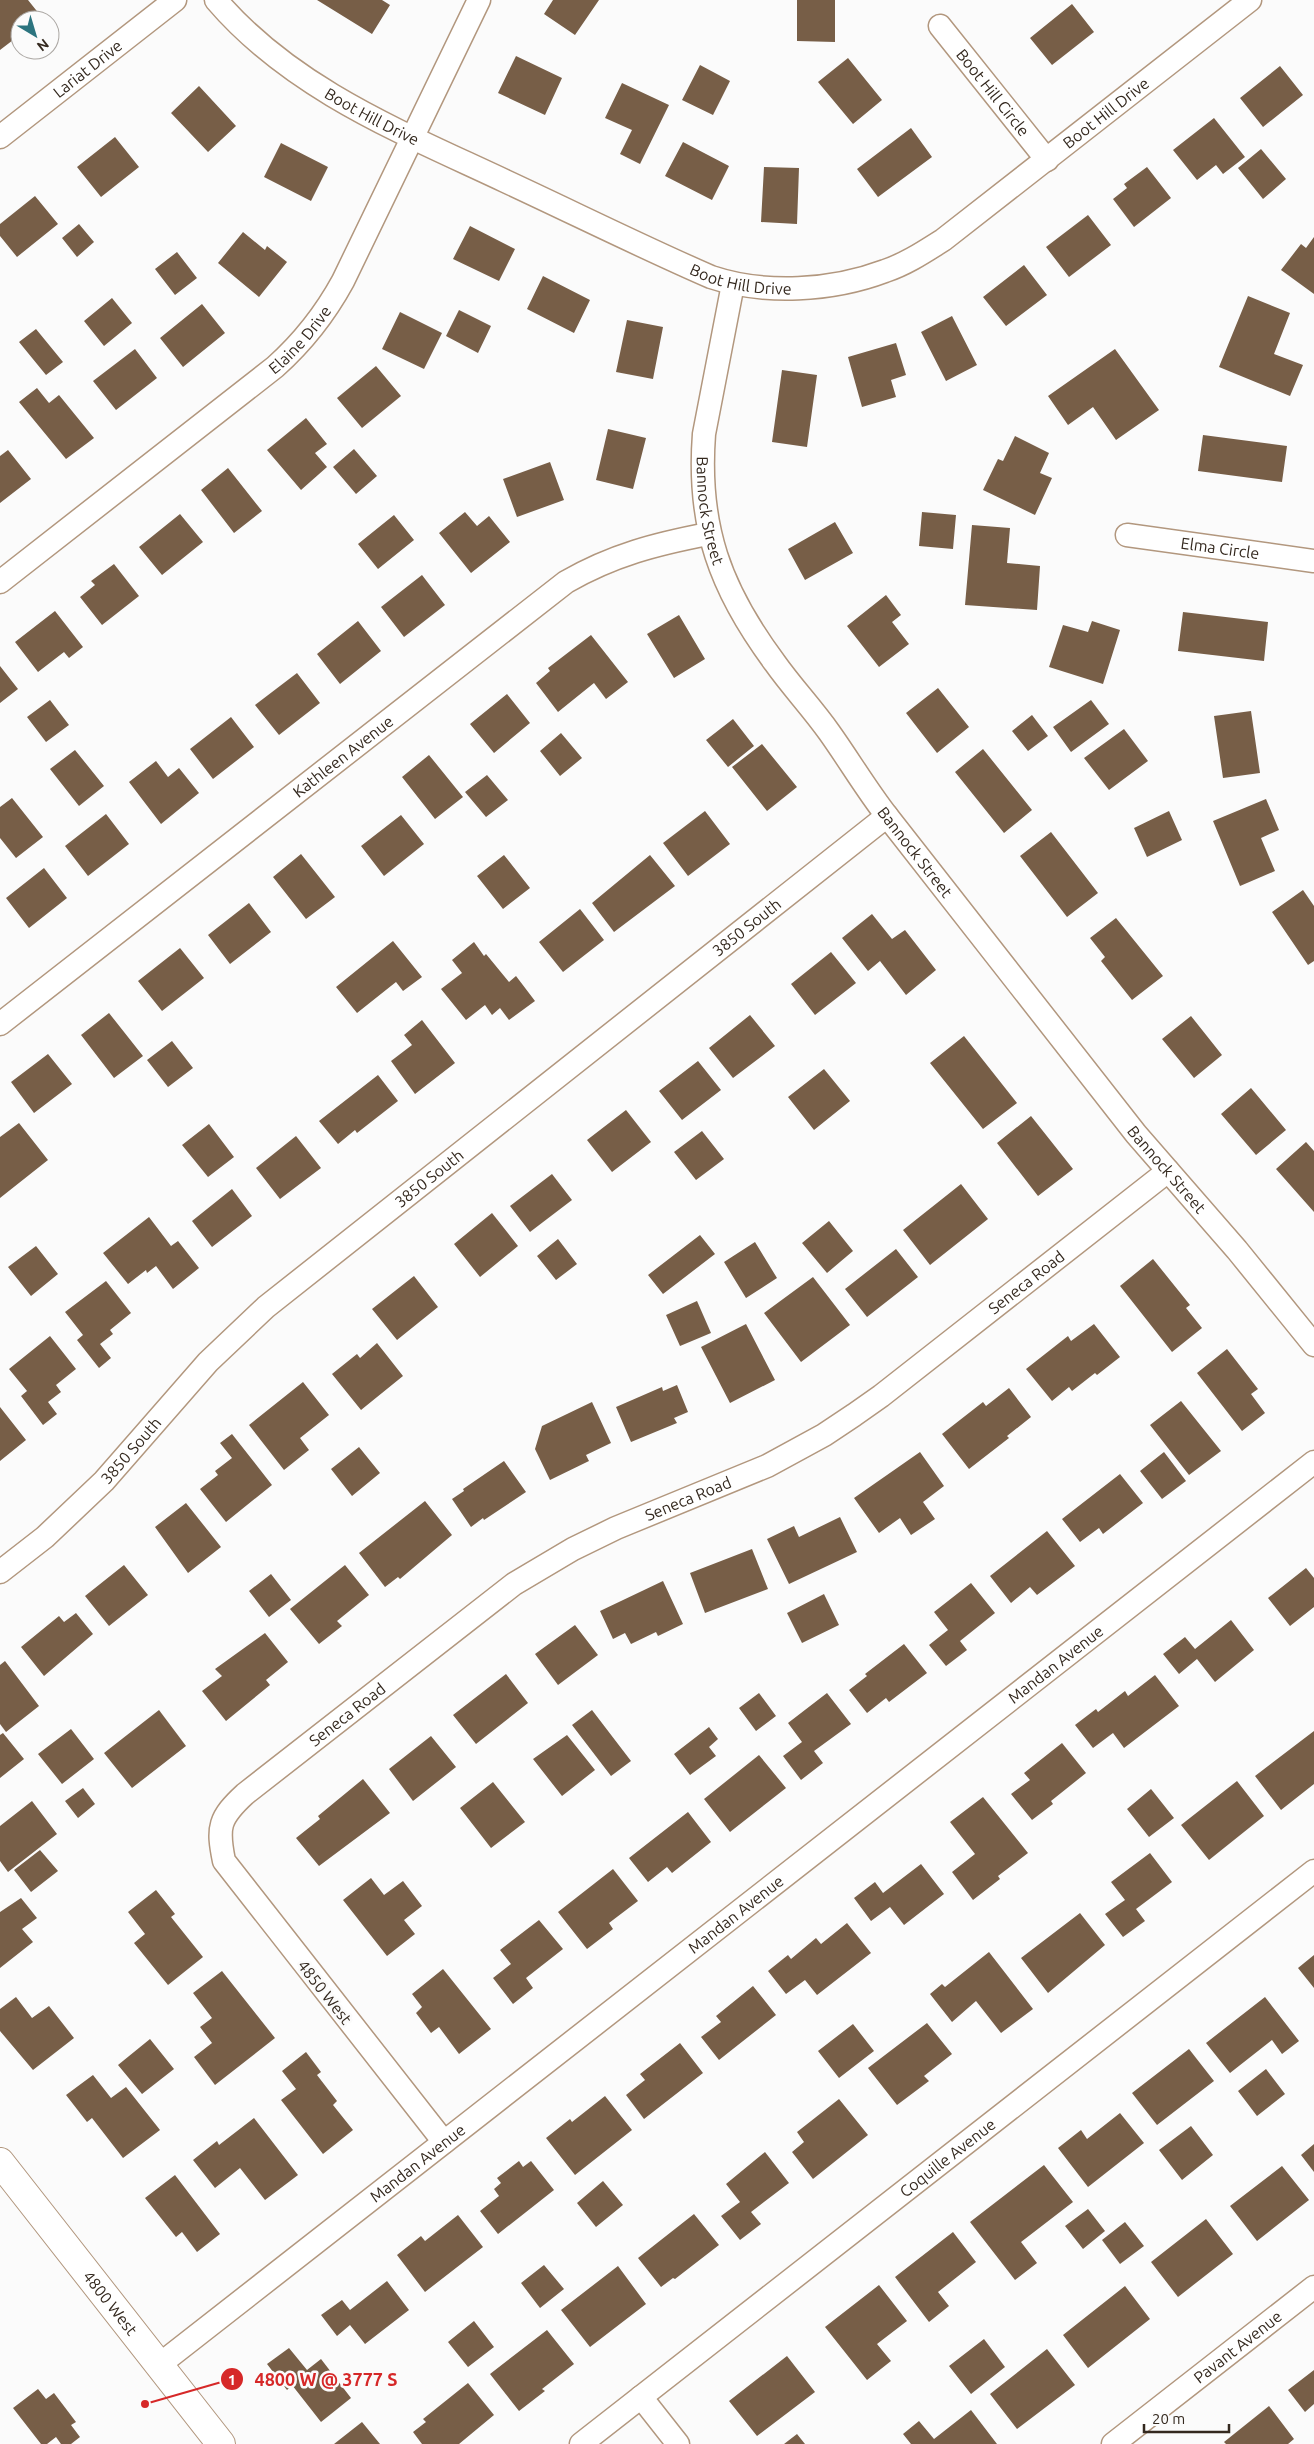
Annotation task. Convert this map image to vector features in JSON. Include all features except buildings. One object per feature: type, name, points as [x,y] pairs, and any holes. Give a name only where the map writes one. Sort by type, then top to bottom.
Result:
[{"type":"main road","name":"4800 West","points":[[0,2162],[221,2444]]},
{"type":"street","name":"Lariat Drive","points":[[0,137],[175,0]]},
{"type":"street","name":"Boot Hill Drive","points":[[216,0],[254,40],[313,85],[412,138],[689,268],[733,284],[798,287],[828,285],[857,280],[886,271],[915,258],[943,240],[1047,160],[1250,0]]},
{"type":"street","name":"Elaine Drive","points":[[0,582],[292,352],[321,319],[479,0]]},
{"type":"street","name":"Boot Hill Circle","points":[[940,26],[1047,160]]},
{"type":"street","name":"Bannock Street","points":[[733,284],[704,434],[702,481],[708,534],[719,569],[774,662],[829,732],[865,788],[1168,1171],[1314,1345]]},
{"type":"street","name":"Kathleen Avenue","points":[[0,1024],[566,582],[617,556],[644,547],[708,534]]},
{"type":"street","name":"Elma Circle","points":[[1127,535],[1314,561]]},
{"type":"street","name":"3850 South","points":[[0,1572],[45,1536],[104,1482],[208,1362],[266,1307],[887,816]]},
{"type":"street","name":"Seneca Road","points":[[218,1834],[228,1812],[245,1794],[514,1584],[616,1528],[736,1480],[824,1435],[881,1396],[1168,1171]]},
{"type":"street","name":"Mandan Avenue","points":[[159,2365],[1314,1462]]},
{"type":"street","name":"4850 West","points":[[218,1834],[224,1860],[245,1891],[444,2142]]},
{"type":"street","name":"Coquille Avenue","points":[[581,2444],[1314,1870]]},
{"type":"street","name":"Pavant Avenue","points":[[1113,2444],[1314,2287]]},
{"type":"street","points":[[641,2397],[678,2444]]},
{"type":"place","name":"4800 W @ 3777 S","points":[[145,2404]]}]
